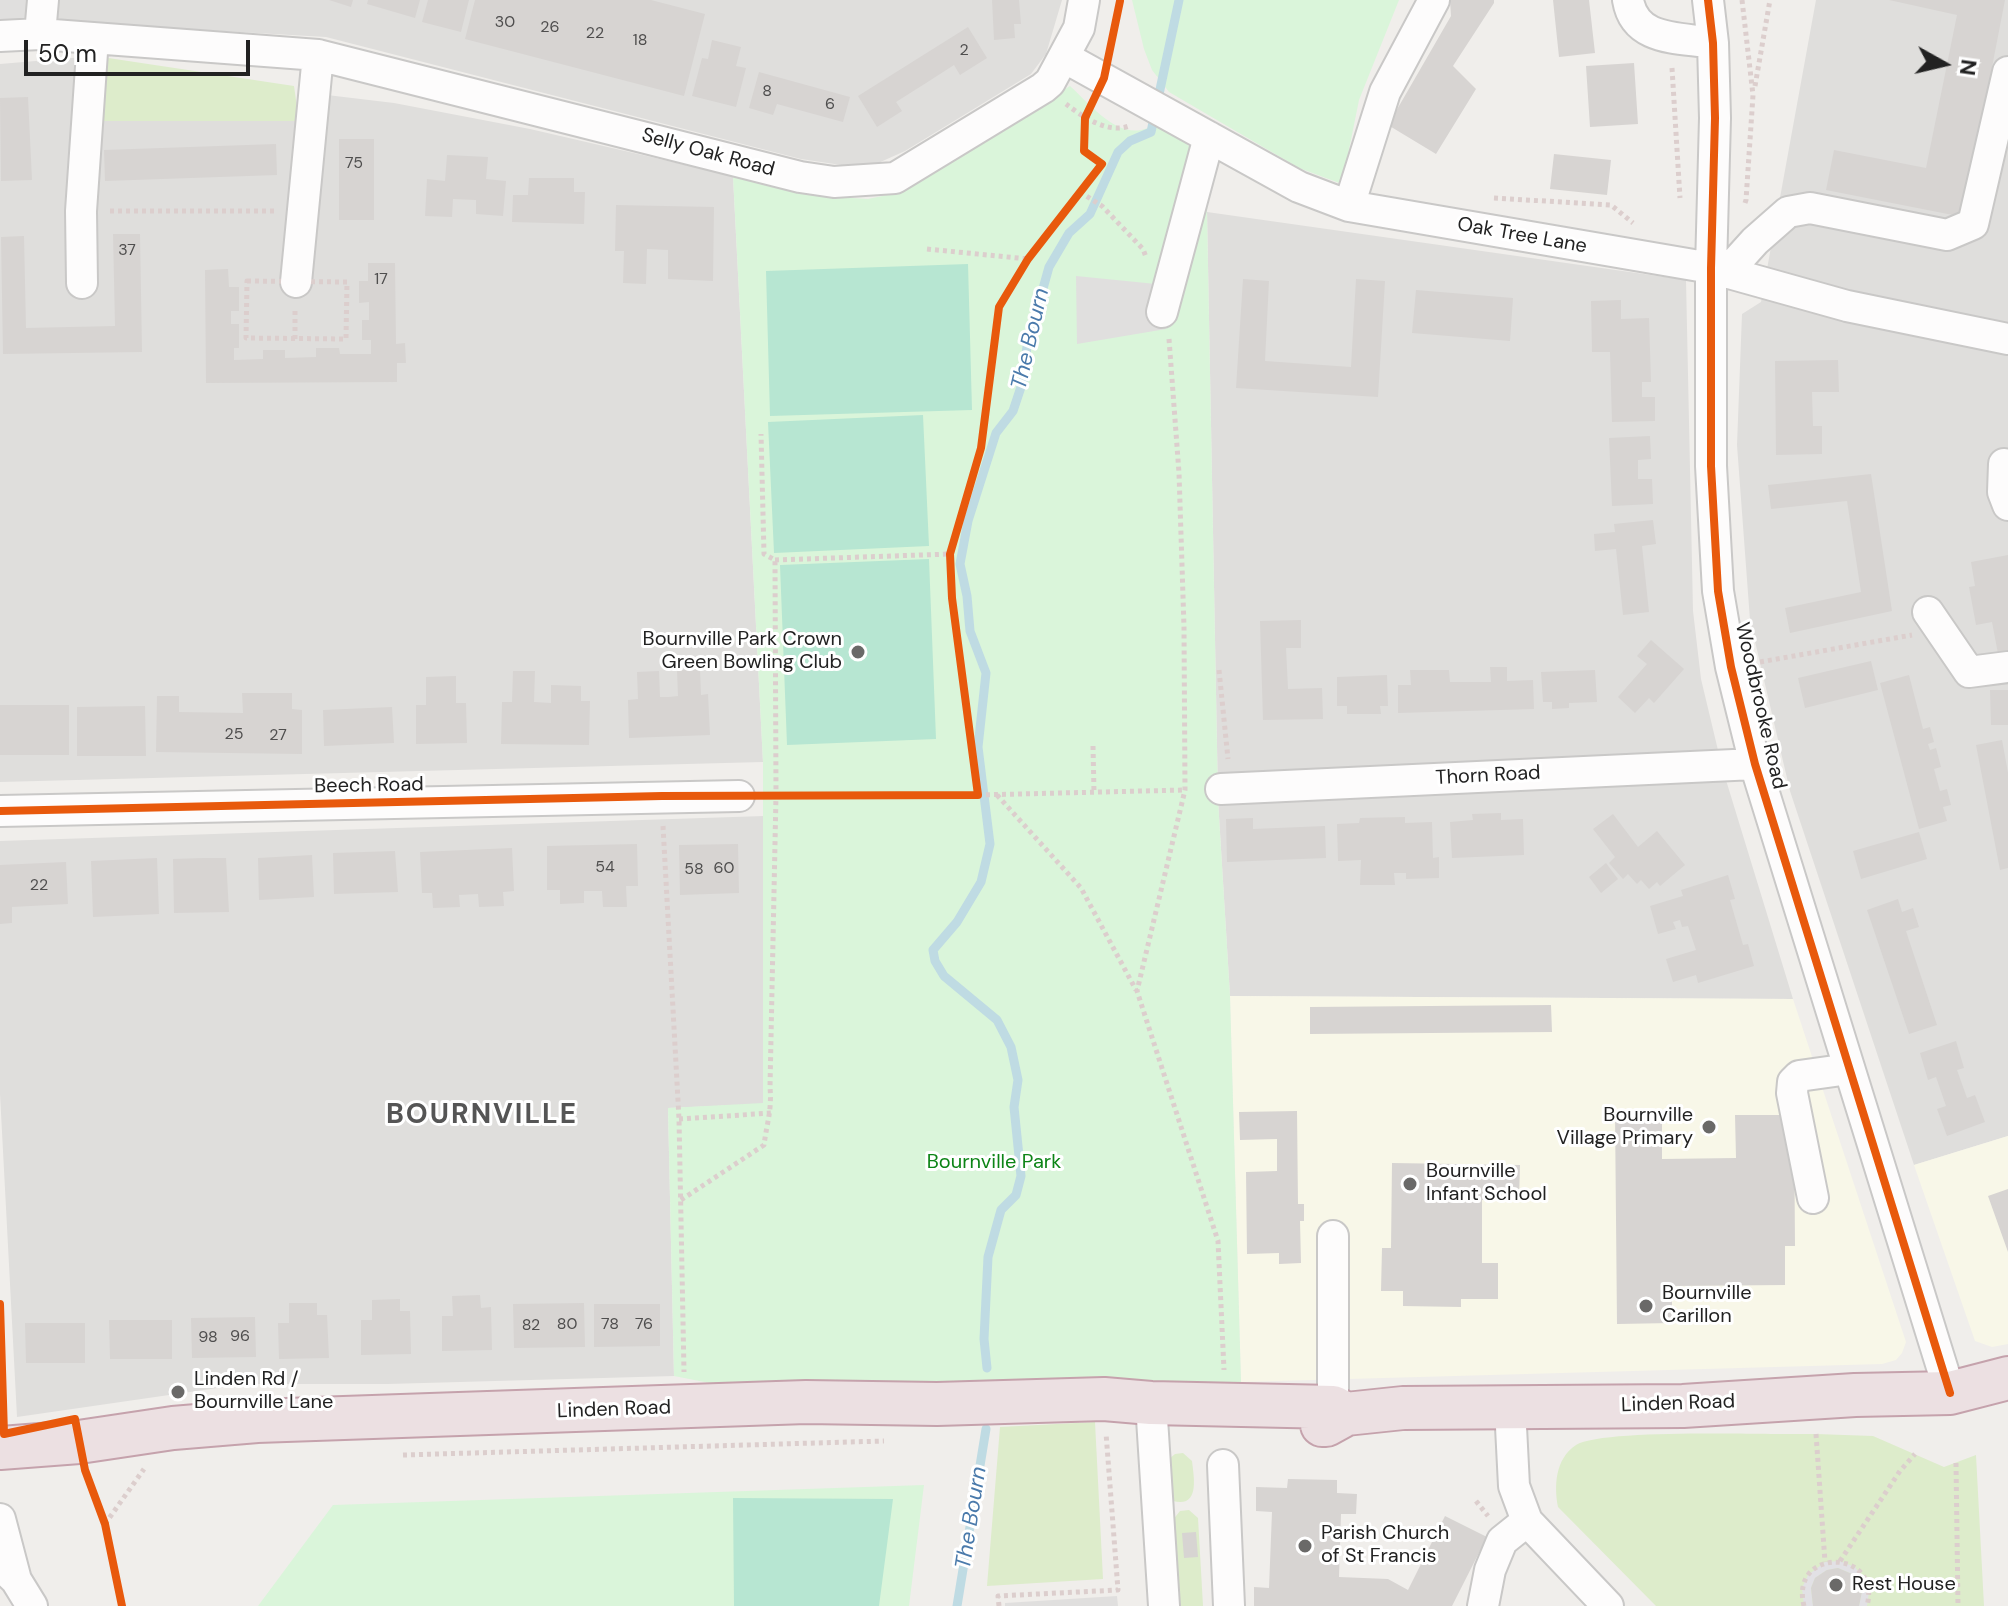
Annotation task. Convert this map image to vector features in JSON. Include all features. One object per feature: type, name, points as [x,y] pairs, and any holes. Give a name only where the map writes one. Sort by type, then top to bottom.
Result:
[{"type":"highway","name":"Linden Road","points":[[2,1437],[79,1442],[173,1428],[257,1421],[806,1402],[937,1404],[1104,1399],[1339,1410],[1683,1406],[1832,1396],[1950,1393],[2008,1378]]},
{"type":"highway","name":"Linden Road","points":[[0,1477],[79,1442]]},
{"type":"street","points":[[40,34],[43,0]]},
{"type":"street","name":"Selly Oak Road","points":[[0,36],[40,34],[318,55],[800,177],[834,182],[895,178],[1043,88],[1050,82],[1079,28],[1084,0]]},
{"type":"street","points":[[1349,206],[1385,92],[1434,0]]},
{"type":"street","points":[[1628,0],[1630,15],[1652,35],[1713,43]]},
{"type":"street","name":"Woodbrooke Road","points":[[1708,0],[1713,43],[1719,270],[1711,466],[1718,591],[1731,667],[1755,764],[1950,1393]]},
{"type":"street","points":[[82,283],[81,211],[93,38]]},
{"type":"street","points":[[296,282],[318,55]]},
{"type":"street","name":"Oak Tree Lane","points":[[1064,57],[1299,187],[1349,206],[1719,270],[1847,306],[2008,339]]},
{"type":"street","points":[[1719,270],[1788,212],[1810,208],[1947,235],[1973,224],[2008,72]]},
{"type":"street","points":[[1164,308],[1209,137]]},
{"type":"street","points":[[2004,464],[2003,492],[2008,505]]},
{"type":"street","points":[[1934,621],[1969,672],[2008,667]]},
{"type":"street","name":"Thorn Road","points":[[1226,788],[1755,764]]},
{"type":"street","name":"Beech Road","points":[[0,811],[739,796]]},
{"type":"street","points":[[1813,1198],[1792,1093],[1793,1082],[1799,1076],[1849,1069]]},
{"type":"street","points":[[1333,1236],[1339,1410]]},
{"type":"street","points":[[1151,1403],[1164,1606]]},
{"type":"street","points":[[1510,1407],[1514,1486],[1527,1521],[1608,1606]]},
{"type":"street","points":[[1223,1465],[1229,1606]]},
{"type":"street","points":[[0,1519],[8,1572],[32,1606]]},
{"type":"street","points":[[1483,1606],[1490,1570],[1502,1541],[1527,1521]]},
{"type":"path","points":[[1753,95],[1770,0]]},
{"type":"path","points":[[1670,35],[1681,207]]},
{"type":"path","points":[[1080,192],[1102,206],[1143,249],[1164,308],[1179,488],[1185,790],[1137,991]]},
{"type":"path","points":[[81,211],[303,212]]},
{"type":"path","points":[[927,249],[1028,259]]},
{"type":"path","points":[[247,281],[246,338],[346,339],[347,282]]},
{"type":"path","points":[[761,434],[764,554],[775,560],[950,554]]},
{"type":"path","points":[[681,1200],[764,1145],[772,1113],[775,560]]},
{"type":"path","points":[[1731,667],[1934,621]]},
{"type":"path","points":[[978,795],[1226,788],[1219,670]]},
{"type":"path","points":[[1093,746],[1094,792]]},
{"type":"path","points":[[995,794],[1081,888],[1137,991],[1218,1241],[1224,1372]]},
{"type":"path","points":[[662,796],[679,1119],[684,1373]]},
{"type":"path","points":[[679,1119],[772,1113]]},
{"type":"path","points":[[0,1304],[2,1437]]},
{"type":"path","points":[[999,1606],[998,1596],[1118,1590],[1104,1399]]},
{"type":"path","points":[[1816,1434],[1825,1562]]},
{"type":"path","points":[[1840,1561],[1900,1471],[1915,1454]]},
{"type":"path","points":[[105,1524],[148,1463]]},
{"type":"path","points":[[1956,1463],[1958,1606]]},
{"type":"path","points":[[1802,1605],[1805,1581],[1815,1568],[1825,1562],[1840,1561],[1855,1567],[1866,1581],[1869,1592],[1867,1606]]},
{"type":"shaded area","points":[[0,0],[34,0],[29,20],[0,22]]},
{"type":"shaded area","points":[[34,0],[1062,0],[1046,54],[1031,74],[905,151],[876,164],[841,165],[801,159],[326,37],[29,20]]},
{"type":"shaded area","points":[[1816,0],[2008,0],[2008,1136],[1914,1165],[1790,791],[1750,620],[1737,445],[1742,314],[1761,302]]},
{"type":"shaded area","points":[[95,56],[298,121],[327,95],[394,103],[530,129],[733,176],[763,762],[0,782],[0,64]]},
{"type":"shaded area","points":[[1207,212],[1686,280],[1693,611],[1701,679],[1722,767],[1793,999],[1230,996],[1218,800]]},
{"type":"shaded area","points":[[1076,276],[1156,284],[1164,304],[1166,329],[1077,344]]},
{"type":"shaded area","points":[[764,816],[763,1104],[668,1108],[674,1376],[388,1384],[245,1384],[17,1417],[0,1094],[0,841]]},
{"type":"shaded area","points":[[1230,996],[1793,999],[1906,1342],[1902,1353],[1896,1360],[1882,1364],[1241,1382]]},
{"type":"shaded area","points":[[2008,1136],[2008,1344],[1992,1347],[1975,1341],[1914,1165]]},
{"type":"shaded area","points":[[1840,1561],[1855,1567],[1866,1581],[1869,1592],[1867,1606],[1859,1606],[1862,1591],[1859,1582],[1852,1574],[1838,1568],[1827,1570],[1815,1578],[1811,1588],[1813,1606],[1804,1606],[1802,1588],[1808,1575],[1825,1562]]},
{"type":"shaded area","points":[[1117,1596],[1118,1606],[1005,1606],[1005,1603]]},
{"type":"green space","points":[[1132,0],[1399,0],[1359,100],[1342,184],[1299,168],[1169,92],[1152,70]]},
{"type":"green space","points":[[95,56],[294,86],[299,121],[93,121]]},
{"type":"green space","name":"Bournville Park","points":[[1070,86],[1101,115],[1124,129],[1136,131],[1148,128],[1161,119],[1197,154],[1209,161],[1207,212],[1218,800],[1230,996],[1241,1382],[1151,1403],[806,1402],[674,1376],[668,1108],[763,1103],[763,762],[733,176],[836,197],[868,199],[901,192]]},
{"type":"green space","points":[[968,264],[972,410],[770,416],[766,271]]},
{"type":"green space","points":[[923,415],[929,546],[774,553],[768,422]]},
{"type":"green space","name":"Bournville Park Crown Green Bowling Club","points":[[929,559],[936,739],[787,745],[780,565]]},
{"type":"green space","points":[[1095,1422],[1103,1579],[987,1586],[1000,1427]]},
{"type":"green space","points":[[1653,1434],[1873,1436],[1944,1467],[1976,1455],[1984,1606],[1656,1606],[1558,1507],[1556,1482],[1560,1465],[1576,1445],[1592,1440]]},
{"type":"green space","points":[[1183,1453],[1192,1461],[1193,1490],[1188,1500],[1173,1501],[1169,1459]]},
{"type":"green space","points":[[924,1485],[909,1606],[258,1606],[333,1505]]},
{"type":"green space","points":[[733,1498],[893,1499],[879,1606],[734,1606]]},
{"type":"green space","points":[[1189,1510],[1198,1518],[1203,1606],[1177,1606],[1172,1521],[1180,1511]]},
{"type":"building","points":[[329,0],[353,0],[351,7]]},
{"type":"building","points":[[368,0],[420,0],[415,18],[367,4]]},
{"type":"building","points":[[428,0],[469,0],[461,32],[422,22]]},
{"type":"building","points":[[475,0],[651,0],[705,14],[684,96],[465,39]]},
{"type":"building","points":[[992,0],[1019,0],[1021,24],[1014,24],[1015,38],[994,40]]},
{"type":"building","points":[[1450,0],[1494,0],[1494,3],[1453,66],[1476,89],[1436,154],[1388,125],[1451,16]]},
{"type":"building","points":[[1553,0],[1589,0],[1595,53],[1559,57]]},
{"type":"building","points":[[1889,0],[2005,0],[1963,217],[1826,190],[1834,150],[1926,168],[1957,15]]},
{"type":"building","points":[[968,27],[987,58],[960,75],[954,65],[896,102],[902,111],[877,127],[858,96]]},
{"type":"building","points":[[712,40],[741,47],[736,66],[746,68],[736,107],[692,96],[702,58],[708,59]]},
{"type":"building","points":[[1634,63],[1638,124],[1590,127],[1586,66]]},
{"type":"building","points":[[759,72],[850,97],[843,122],[777,104],[773,115],[749,108]]},
{"type":"building","points":[[28,97],[32,180],[1,181],[0,98]]},
{"type":"building","points":[[339,139],[374,139],[374,220],[339,220]]},
{"type":"building","points":[[276,144],[277,175],[105,181],[104,150]]},
{"type":"building","points":[[1554,154],[1611,160],[1607,195],[1550,189]]},
{"type":"building","points":[[447,155],[488,157],[486,179],[506,181],[503,216],[476,214],[476,200],[453,199],[452,217],[425,216],[427,179],[445,181]]},
{"type":"building","points":[[529,178],[574,178],[574,192],[585,192],[584,224],[512,222],[513,195],[528,195]]},
{"type":"building","points":[[616,205],[714,207],[713,281],[668,279],[668,250],[647,249],[646,284],[623,283],[624,251],[615,251]]},
{"type":"building","points":[[113,234],[140,234],[142,352],[3,354],[1,237],[24,236],[26,328],[115,326]]},
{"type":"building","points":[[368,263],[395,263],[396,344],[405,343],[406,363],[397,363],[397,382],[206,383],[205,270],[228,269],[229,287],[239,287],[239,311],[231,311],[231,324],[239,324],[239,348],[234,348],[234,360],[263,359],[263,350],[285,350],[285,358],[316,357],[316,348],[339,348],[340,354],[371,354],[371,340],[362,340],[362,320],[369,320],[369,302],[359,303],[359,281],[368,281]]},
{"type":"building","points":[[1243,279],[1269,281],[1265,361],[1351,367],[1356,279],[1385,281],[1378,397],[1236,388]]},
{"type":"building","points":[[1416,290],[1513,298],[1510,341],[1412,333]]},
{"type":"building","points":[[1621,300],[1621,319],[1649,318],[1651,382],[1642,382],[1642,397],[1655,397],[1655,421],[1612,422],[1610,352],[1592,352],[1591,301]]},
{"type":"building","points":[[1838,360],[1839,392],[1812,392],[1813,426],[1822,426],[1822,454],[1776,455],[1775,361]]},
{"type":"building","points":[[1650,436],[1651,459],[1638,460],[1638,479],[1652,479],[1653,504],[1612,506],[1609,438]]},
{"type":"building","points":[[1871,474],[1892,611],[1790,633],[1785,608],[1861,592],[1847,501],[1771,509],[1768,485]]},
{"type":"building","points":[[1653,520],[1656,544],[1642,546],[1649,612],[1623,615],[1616,549],[1595,551],[1594,534],[1615,532],[1614,524]]},
{"type":"building","points":[[2008,555],[2008,657],[1999,659],[1992,622],[1976,625],[1969,587],[1975,586],[1971,562]]},
{"type":"building","points":[[1301,620],[1301,648],[1286,648],[1288,689],[1322,688],[1323,719],[1263,720],[1260,621]]},
{"type":"building","points":[[1651,640],[1684,669],[1654,703],[1649,698],[1635,713],[1618,697],[1647,664],[1637,656]]},
{"type":"building","points":[[1871,661],[1878,690],[1805,708],[1798,678]]},
{"type":"building","points":[[1490,667],[1507,667],[1507,681],[1533,680],[1534,709],[1398,713],[1398,685],[1411,685],[1410,670],[1449,670],[1450,682],[1491,682]]},
{"type":"building","points":[[700,669],[701,695],[708,694],[710,735],[629,738],[628,700],[638,699],[637,672],[659,671],[660,697],[669,697],[678,696],[677,670]]},
{"type":"building","points":[[1595,670],[1597,702],[1569,703],[1569,708],[1552,709],[1552,702],[1543,702],[1541,672]]},
{"type":"building","points":[[513,671],[535,671],[534,702],[551,703],[551,685],[581,686],[581,701],[590,701],[589,745],[501,744],[502,702],[512,702]]},
{"type":"building","points":[[1387,675],[1388,706],[1380,706],[1381,714],[1347,714],[1347,706],[1337,706],[1337,677]]},
{"type":"building","points":[[1909,675],[1923,729],[1930,727],[1934,742],[1928,744],[1930,750],[1936,748],[1941,767],[1934,769],[1940,791],[1947,789],[1951,805],[1943,807],[1947,821],[1919,829],[1880,683]]},
{"type":"building","points":[[456,676],[456,703],[466,703],[467,743],[416,744],[416,705],[426,705],[426,677]]},
{"type":"building","points":[[1990,690],[2008,690],[2008,725],[1991,725]]},
{"type":"building","points":[[242,693],[292,693],[292,709],[302,710],[302,754],[156,752],[157,696],[179,696],[179,712],[243,713]]},
{"type":"building","points":[[0,705],[69,705],[69,755],[0,755]]},
{"type":"building","points":[[145,706],[146,756],[77,756],[77,707]]},
{"type":"building","points":[[392,707],[394,743],[324,746],[323,710]]},
{"type":"building","points":[[2002,740],[2008,773],[2008,868],[2000,870],[1976,745]]},
{"type":"building","points":[[1501,813],[1501,820],[1523,819],[1524,855],[1452,858],[1450,822],[1473,820],[1472,814]]},
{"type":"building","points":[[1613,814],[1638,847],[1657,831],[1685,865],[1660,886],[1657,882],[1649,889],[1641,880],[1637,884],[1628,874],[1623,879],[1609,863],[1615,857],[1593,829]]},
{"type":"building","points":[[1405,817],[1405,823],[1432,822],[1433,858],[1439,857],[1439,878],[1406,879],[1406,873],[1394,873],[1395,885],[1360,885],[1361,860],[1338,861],[1337,824],[1359,823],[1360,818]]},
{"type":"building","points":[[1253,818],[1253,829],[1325,826],[1326,858],[1227,862],[1226,819]]},
{"type":"building","points":[[1919,832],[1927,859],[1861,879],[1853,851]]},
{"type":"building","points":[[637,844],[638,886],[626,886],[627,907],[603,907],[602,891],[584,891],[584,903],[560,904],[560,890],[547,890],[547,846]]},
{"type":"building","points":[[738,844],[739,893],[680,895],[679,845]]},
{"type":"building","points":[[512,848],[514,891],[503,892],[504,906],[479,907],[478,894],[459,895],[460,907],[433,908],[432,893],[422,893],[420,852]]},
{"type":"building","points":[[395,851],[398,892],[334,894],[333,853]]},
{"type":"building","points":[[312,855],[314,897],[259,900],[258,858]]},
{"type":"building","points":[[157,858],[159,914],[93,917],[91,861]]},
{"type":"building","points":[[226,858],[229,912],[174,913],[173,859]]},
{"type":"building","points":[[66,862],[68,904],[12,907],[12,923],[0,924],[0,865]]},
{"type":"building","points":[[1606,863],[1618,879],[1601,893],[1589,877]]},
{"type":"building","points":[[1728,875],[1735,899],[1730,900],[1743,945],[1748,944],[1754,966],[1698,983],[1696,975],[1673,982],[1666,959],[1696,950],[1688,926],[1682,927],[1680,920],[1673,922],[1676,929],[1658,934],[1650,906],[1683,896],[1681,890]]},
{"type":"building","points":[[1898,899],[1902,912],[1913,908],[1919,927],[1906,931],[1937,1025],[1909,1034],[1867,910]]},
{"type":"building","points":[[1551,1005],[1552,1032],[1310,1034],[1310,1007]]},
{"type":"building","points":[[1956,1041],[1964,1068],[1957,1070],[1967,1098],[1975,1095],[1985,1122],[1947,1136],[1937,1109],[1946,1106],[1936,1077],[1928,1080],[1920,1053]]},
{"type":"building","points":[[1297,1111],[1298,1204],[1304,1204],[1304,1221],[1300,1221],[1301,1263],[1279,1264],[1279,1253],[1247,1254],[1246,1172],[1277,1171],[1277,1139],[1240,1140],[1239,1112]]},
{"type":"building","points":[[1662,1112],[1662,1159],[1736,1158],[1735,1115],[1794,1115],[1795,1246],[1785,1246],[1785,1285],[1672,1286],[1672,1323],[1617,1324],[1615,1113]]},
{"type":"building","points":[[1392,1163],[1520,1165],[1519,1200],[1482,1200],[1482,1263],[1498,1263],[1498,1299],[1461,1299],[1461,1307],[1403,1306],[1403,1291],[1381,1291],[1382,1248],[1391,1248]]},
{"type":"building","points":[[2008,1189],[2008,1252],[1988,1196]]},
{"type":"building","points":[[480,1295],[481,1308],[491,1307],[492,1350],[442,1351],[442,1316],[453,1316],[452,1296]]},
{"type":"building","points":[[400,1299],[400,1311],[410,1311],[411,1354],[361,1355],[361,1320],[372,1320],[372,1300]]},
{"type":"building","points":[[289,1303],[317,1303],[317,1315],[327,1315],[329,1358],[279,1359],[278,1323],[289,1323]]},
{"type":"building","points":[[584,1303],[585,1347],[514,1348],[513,1304]]},
{"type":"building","points":[[594,1304],[660,1304],[660,1346],[594,1347]]},
{"type":"building","points":[[255,1317],[256,1357],[192,1358],[191,1318]]},
{"type":"building","points":[[109,1320],[172,1320],[172,1359],[110,1359]]},
{"type":"building","points":[[25,1323],[85,1323],[85,1363],[26,1363]]},
{"type":"building","name":"Parish Church of St Francis","points":[[1288,1479],[1337,1480],[1337,1493],[1357,1494],[1356,1514],[1341,1514],[1339,1577],[1388,1579],[1408,1590],[1445,1516],[1487,1537],[1452,1606],[1254,1606],[1254,1587],[1269,1588],[1272,1512],[1256,1511],[1256,1487],[1287,1488]]},
{"type":"building","points":[[1196,1532],[1198,1557],[1184,1558],[1182,1533]]},
{"type":"building","name":"Rest House","points":[[1838,1568],[1852,1574],[1859,1582],[1862,1591],[1859,1606],[1813,1606],[1811,1588],[1815,1578],[1827,1570]]},
{"type":"waterway","name":"The Bourn","points":[[987,1368],[984,1339],[988,1257],[1001,1210],[1016,1195],[1021,1176],[1014,1107],[1018,1080],[1011,1047],[997,1020],[944,976],[935,961],[933,950],[957,922],[981,882],[990,844],[978,747],[986,673],[970,631],[960,564],[968,521],[996,433],[1013,411],[1023,381],[1027,346],[1049,267],[1069,233],[1090,214],[1118,152],[1130,141],[1151,132],[1179,0]]},
{"type":"waterway","name":"The Bourn","points":[[957,1606],[986,1429]]},
{"type":"cycle path","points":[[1708,0],[1713,43],[1715,118],[1711,466],[1718,591],[1731,667],[1755,764],[1950,1393]]},
{"type":"cycle path","points":[[0,811],[662,796],[978,795],[952,598],[950,554],[981,448],[999,307],[1028,259],[1102,164],[1084,151],[1085,118],[1104,78],[1120,1]]},
{"type":"cycle path","points":[[0,1304],[4,1434],[75,1419],[85,1470],[105,1524],[122,1606]]},
{"type":"place","name":"Bournville Park Crown Green Bowling Club","points":[[858,652]]},
{"type":"place","name":"Bournville Village Primary","points":[[1709,1127]]},
{"type":"place","name":"Bournville Infant School","points":[[1410,1184]]},
{"type":"place","name":"Bournville Carillon","points":[[1646,1306]]},
{"type":"place","name":"Linden Rd / Bournville Lane","points":[[178,1392]]},
{"type":"place","name":"Parish Church of St Francis","points":[[1305,1546]]},
{"type":"place","name":"Rest House","points":[[1836,1585]]},
{"type":"district","name":"BOURNVILLE","points":[[482,1116]]}]
